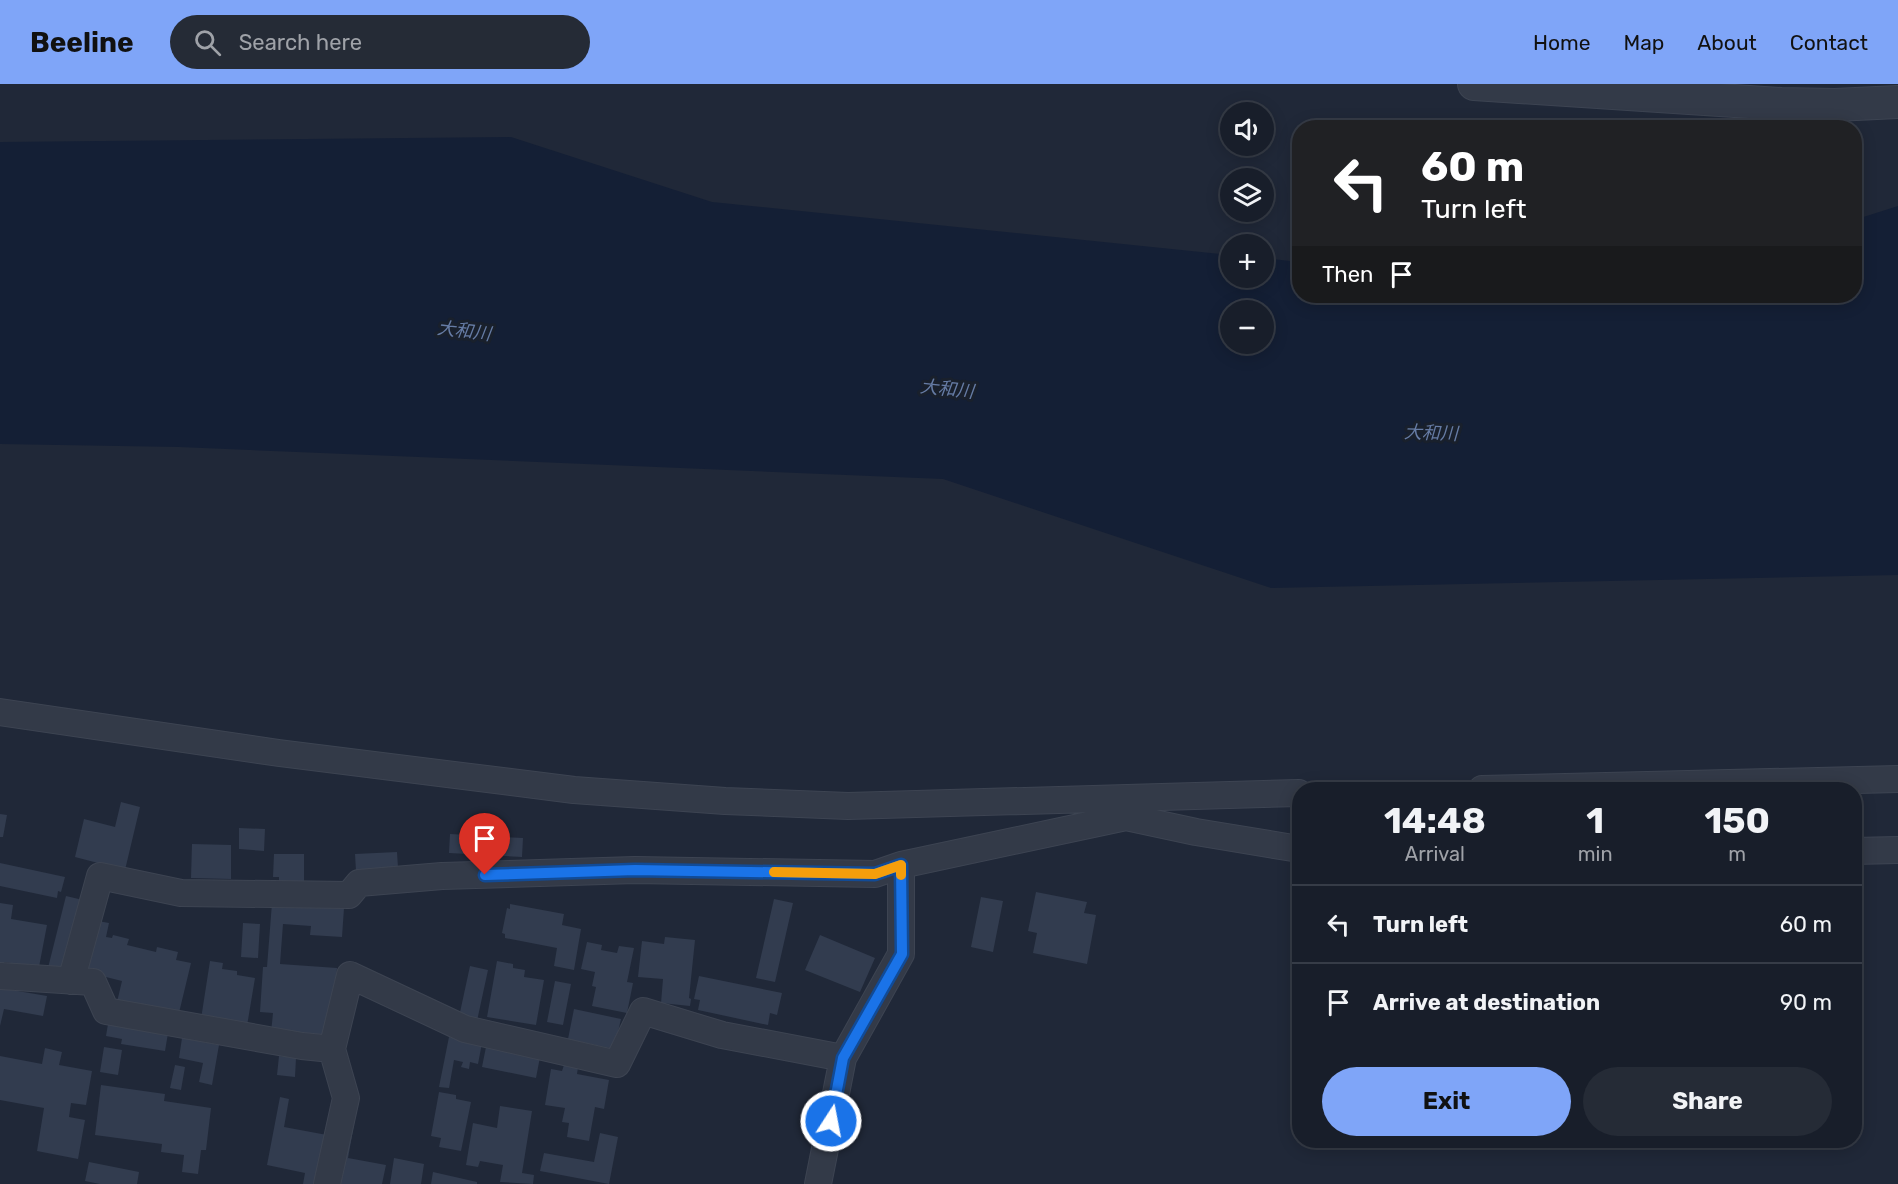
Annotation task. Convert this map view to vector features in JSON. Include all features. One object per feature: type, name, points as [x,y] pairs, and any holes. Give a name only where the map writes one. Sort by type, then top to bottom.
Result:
[{"type":"street","points":[[1474,84],[1781,104],[1835,105],[1898,102]]},
{"type":"street","points":[[0,712],[279,753],[432,772],[574,789],[725,801],[848,806],[1126,808],[1292,795]]},
{"type":"street","points":[[1773,782],[1898,779]]},
{"type":"street","points":[[71,981],[100,876],[182,893],[349,894],[359,883],[442,876],[635,870],[875,874],[901,865],[1126,808],[1196,832],[1292,848]]},
{"type":"street","points":[[1862,851],[1898,850]]},
{"type":"street","points":[[819,1184],[843,1058],[902,954],[901,865]]},
{"type":"street","points":[[327,1184],[346,1098],[332,1048],[350,975],[465,1029],[617,1064],[643,1011],[722,1035],[843,1058]]},
{"type":"street","points":[[0,976],[93,982],[106,1011],[290,1044],[332,1048]]},
{"type":"water","name":"大和川","points":[[511,137],[712,202],[1220,254],[1220,288],[1274,288],[1274,259],[1292,261],[1292,303],[1862,303],[1862,217],[1898,206],[1898,575],[1271,588],[943,479],[179,447],[0,444],[0,142]]},
{"type":"building","points":[[121,802],[140,807],[125,870],[75,857],[84,819],[115,827]]},
{"type":"building","points":[[0,814],[7,815],[3,837],[0,837]]},
{"type":"building","points":[[239,828],[265,829],[264,851],[239,849]]},
{"type":"building","points":[[450,834],[523,838],[522,857],[449,853]]},
{"type":"building","points":[[192,844],[231,845],[231,879],[191,878]]},
{"type":"building","points":[[397,852],[398,868],[356,871],[355,854]]},
{"type":"building","points":[[274,854],[304,854],[304,883],[279,882],[279,877],[273,877]]},
{"type":"building","points":[[0,863],[65,877],[61,892],[58,891],[57,898],[0,886]]},
{"type":"building","points":[[1036,892],[1087,902],[1084,913],[1096,915],[1087,964],[1033,953],[1037,933],[1028,931]]},
{"type":"building","points":[[66,896],[83,900],[65,972],[48,968]]},
{"type":"building","points":[[981,897],[1003,901],[993,952],[971,947]]},
{"type":"building","points":[[774,899],[793,903],[775,982],[756,978]]},
{"type":"building","points":[[0,903],[13,905],[11,919],[47,925],[39,967],[0,963]]},
{"type":"building","points":[[272,903],[344,908],[342,937],[310,935],[311,926],[283,924],[280,964],[337,968],[332,1037],[271,1033],[273,1013],[260,1012],[263,967],[267,967]]},
{"type":"building","points":[[510,904],[564,914],[562,925],[581,929],[574,970],[554,966],[557,948],[505,938],[505,934],[502,933],[507,908],[510,909]]},
{"type":"building","points":[[98,921],[109,923],[106,937],[112,938],[113,935],[129,939],[127,945],[156,952],[157,947],[178,952],[176,960],[191,963],[178,1017],[117,1002],[122,981],[86,972]]},
{"type":"building","points":[[243,923],[260,924],[258,958],[241,957]]},
{"type":"building","points":[[820,935],[875,958],[860,992],[805,970]]},
{"type":"building","points":[[665,937],[695,940],[690,1006],[661,1003],[663,979],[638,977],[642,941],[664,944]]},
{"type":"building","points":[[587,942],[602,945],[601,950],[617,953],[619,946],[634,948],[627,982],[633,983],[627,1013],[592,1006],[596,987],[592,986],[595,972],[581,969]]},
{"type":"building","points":[[210,961],[223,963],[222,969],[237,971],[237,975],[255,978],[247,1026],[201,1019]]},
{"type":"building","points":[[497,961],[513,964],[513,968],[525,970],[524,977],[544,980],[536,1025],[487,1017]]},
{"type":"building","points":[[470,966],[488,970],[477,1021],[459,1017]]},
{"type":"building","points":[[699,976],[782,993],[777,1015],[770,1013],[768,1025],[698,1010],[700,1000],[694,999]]},
{"type":"building","points":[[555,981],[571,984],[563,1025],[547,1022]]},
{"type":"building","points":[[0,988],[47,996],[43,1016],[4,1009],[0,1026]]},
{"type":"building","points":[[574,1009],[621,1019],[614,1049],[568,1039]]},
{"type":"building","points":[[108,1024],[168,1033],[165,1051],[121,1044],[122,1039],[106,1036]]},
{"type":"building","points":[[449,1037],[482,1043],[478,1064],[470,1062],[469,1069],[461,1067],[463,1062],[454,1060],[449,1088],[439,1087]]},
{"type":"building","points":[[182,1038],[219,1045],[212,1085],[199,1082],[203,1063],[179,1058]]},
{"type":"building","points":[[104,1047],[122,1050],[118,1075],[100,1072]]},
{"type":"building","points":[[486,1047],[540,1057],[536,1078],[482,1067]]},
{"type":"building","points":[[45,1048],[62,1052],[59,1065],[92,1071],[86,1105],[71,1103],[69,1117],[85,1120],[78,1159],[37,1151],[44,1108],[0,1100],[0,1056],[42,1064]]},
{"type":"building","points":[[279,1056],[296,1058],[295,1077],[277,1075]]},
{"type":"building","points":[[175,1065],[185,1067],[181,1090],[170,1088]]},
{"type":"building","points":[[564,1065],[578,1067],[577,1074],[609,1080],[604,1109],[595,1107],[589,1141],[567,1137],[569,1123],[562,1122],[565,1108],[545,1105],[551,1069],[562,1071]]},
{"type":"building","points":[[101,1085],[165,1094],[164,1101],[211,1108],[206,1150],[201,1150],[198,1174],[182,1172],[184,1155],[161,1152],[162,1144],[95,1135]]},
{"type":"building","points":[[439,1092],[456,1095],[456,1099],[471,1102],[461,1151],[439,1147],[441,1138],[431,1136]]},
{"type":"building","points":[[280,1097],[289,1099],[284,1127],[327,1135],[317,1184],[303,1184],[305,1173],[267,1165]]},
{"type":"building","points":[[500,1106],[532,1111],[522,1173],[534,1175],[533,1184],[500,1182],[503,1165],[480,1161],[478,1167],[466,1165],[473,1123],[497,1128]]},
{"type":"building","points":[[351,1118],[355,1119],[348,1158],[386,1165],[382,1184],[339,1184]]},
{"type":"building","points":[[600,1133],[618,1137],[609,1184],[540,1171],[544,1153],[594,1162]]},
{"type":"building","points":[[394,1158],[424,1164],[421,1184],[390,1184]]},
{"type":"building","points":[[89,1162],[139,1172],[137,1184],[100,1184],[85,1181]]},
{"type":"building","points":[[433,1172],[477,1182],[477,1184],[431,1184]]},
{"type":"slow traffic","points":[[774,872],[875,874],[901,865],[901,875]]},
{"type":"route","points":[[485,875],[635,870],[875,874],[901,865],[902,954],[843,1058],[831,1121]]}]
